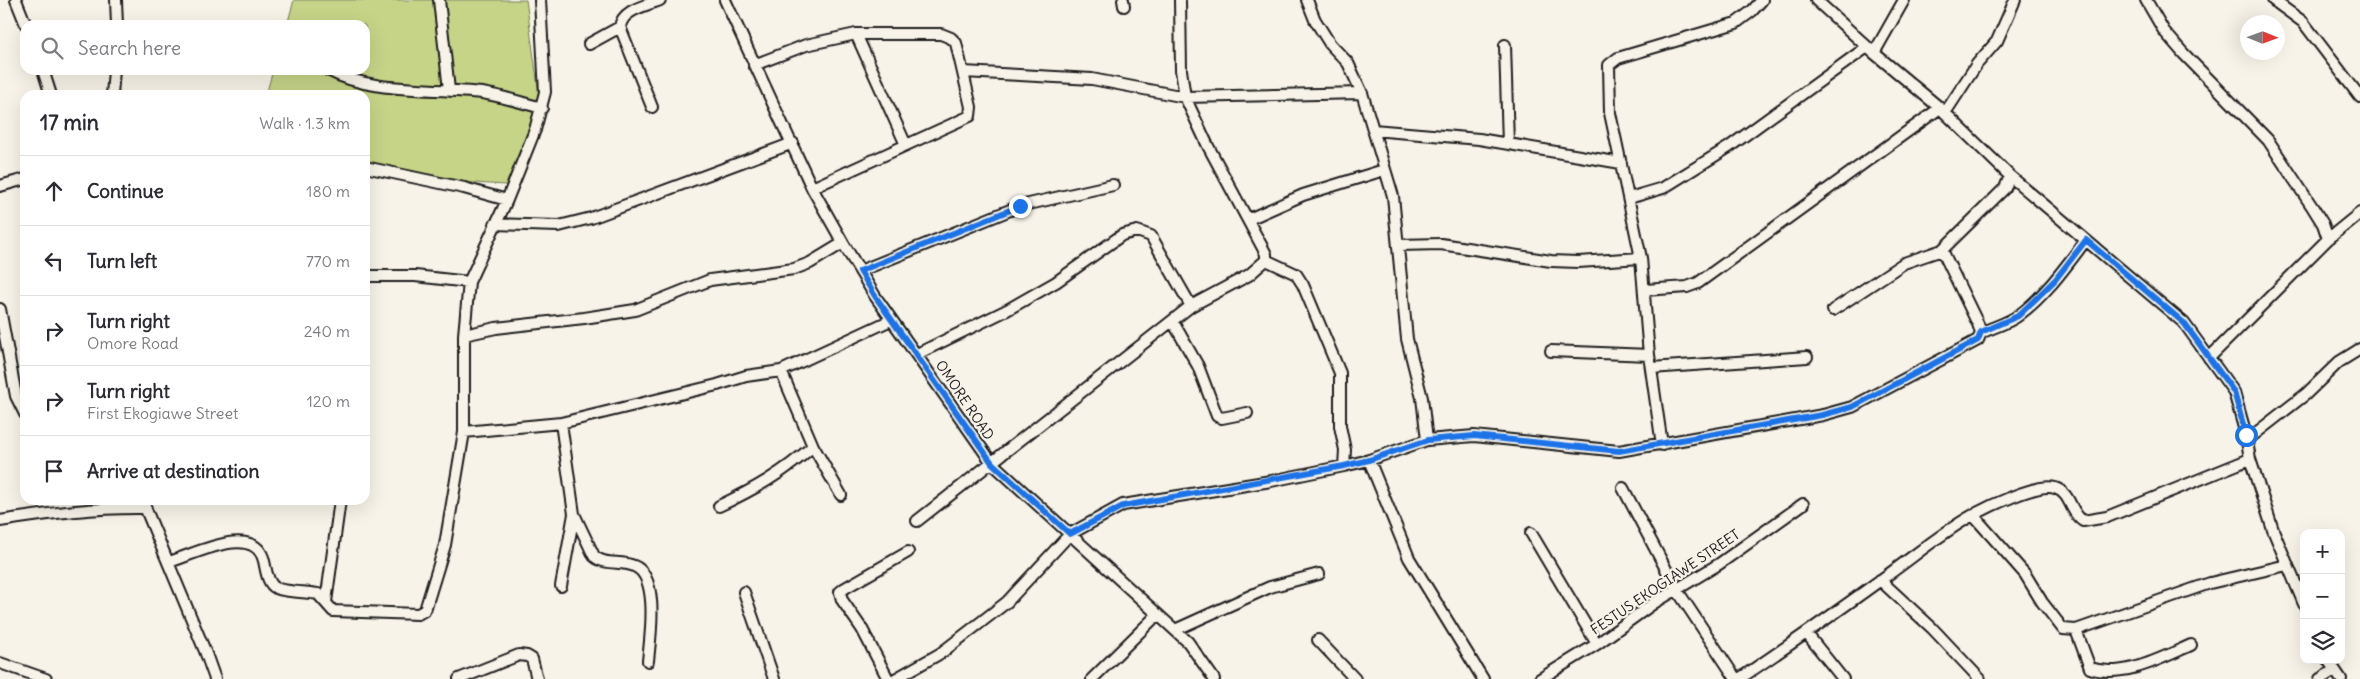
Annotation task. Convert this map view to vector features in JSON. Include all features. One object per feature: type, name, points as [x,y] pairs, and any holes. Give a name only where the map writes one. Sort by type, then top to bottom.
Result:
[{"type":"street","points":[[16,0],[24,20]]},
{"type":"street","points":[[116,0],[118,20]]},
{"type":"street","points":[[439,0],[449,90]]},
{"type":"street","points":[[339,505],[326,602],[328,608],[333,611],[418,614],[425,610],[445,545],[464,432],[464,335],[470,282],[507,200],[542,108],[545,92],[545,65],[540,0]]},
{"type":"street","points":[[589,44],[620,27],[625,15],[660,0]]},
{"type":"street","name":"OMORE ROAD","points":[[725,0],[754,65],[793,143],[812,188],[843,243],[891,320],[917,354],[992,463],[1188,642],[1214,679]]},
{"type":"street","points":[[1180,0],[1181,70],[1185,97],[1208,146],[1266,254],[1266,260]]},
{"type":"street","points":[[1307,0],[1315,20],[1330,44],[1348,64],[1362,93],[1393,196],[1407,339],[1422,398],[1428,440]]},
{"type":"street","points":[[1662,445],[1649,355],[1641,258],[1610,113],[1609,64],[1618,58],[1736,23],[1752,11],[1762,0]]},
{"type":"street","points":[[1816,0],[1870,50],[1942,111],[2010,176],[2184,323],[2234,392],[2250,459],[2273,530],[2300,595]]},
{"type":"street","points":[[1629,198],[1663,188],[1729,147],[1870,50],[1904,0]]},
{"type":"street","points":[[1645,290],[1688,287],[1698,283],[1942,111],[1977,64],[1997,41],[2015,0]]},
{"type":"street","points":[[2146,0],[2164,31],[2183,53],[2268,140],[2323,224],[2328,239]]},
{"type":"street","points":[[2273,0],[2303,22],[2360,97]]},
{"type":"street","points":[[620,27],[652,107]]},
{"type":"street","points":[[856,34],[906,144]]},
{"type":"street","points":[[754,65],[806,46],[856,34],[941,34],[951,38],[956,43],[971,107],[970,116],[812,188]]},
{"type":"street","points":[[1505,45],[1508,144]]},
{"type":"street","points":[[964,72],[1092,79],[1185,97],[1362,93]]},
{"type":"street","points":[[45,75],[49,90]]},
{"type":"street","points":[[112,90],[114,75]]},
{"type":"street","points":[[339,75],[352,81],[418,89],[484,93],[542,108]]},
{"type":"street","points":[[1374,130],[1479,139],[1621,163]]},
{"type":"street","points":[[496,224],[559,226],[591,218],[793,143]]},
{"type":"street","points":[[370,168],[464,188],[507,200]]},
{"type":"street","points":[[1248,219],[1302,195],[1384,170]]},
{"type":"street","points":[[1833,310],[1904,263],[1942,250],[2005,188],[2010,176]]},
{"type":"street","points":[[0,186],[20,180]]},
{"type":"street","points":[[860,271],[1020,206],[1113,185]]},
{"type":"street","points":[[2209,358],[2328,239],[2360,213]]},
{"type":"street","points":[[917,354],[1007,310],[1056,282],[1122,235],[1137,231],[1151,236],[1192,306]]},
{"type":"street","points":[[1981,332],[2018,316],[2055,280],[2086,240]]},
{"type":"street","points":[[464,335],[496,328],[635,310],[710,280],[794,269],[810,263],[843,243]]},
{"type":"street","points":[[1399,245],[1441,244],[1551,261],[1578,262],[1641,258]]},
{"type":"street","points":[[896,679],[942,653],[1007,602],[1070,534],[1123,506],[1344,466],[1369,460],[1428,440],[1474,436],[1619,451],[1662,445],[1822,415],[1852,407],[1978,340],[1981,332],[1942,250]]},
{"type":"street","points":[[917,521],[1192,306],[1248,275],[1266,260]]},
{"type":"street","points":[[1266,260],[1296,274],[1303,285],[1340,373],[1340,426],[1344,450],[1344,466]]},
{"type":"street","points":[[370,276],[415,276],[470,282]]},
{"type":"street","points":[[0,308],[16,396],[20,404]]},
{"type":"street","points":[[464,432],[561,423],[717,385],[746,376],[780,372],[891,320]]},
{"type":"street","points":[[1173,322],[1198,366],[1217,416],[1222,418],[1247,413]]},
{"type":"street","points":[[2247,440],[2306,394],[2339,362],[2360,349]]},
{"type":"street","points":[[1551,351],[1649,355]]},
{"type":"street","points":[[1651,368],[1807,358]]},
{"type":"street","points":[[780,372],[813,446],[841,496]]},
{"type":"street","points":[[561,423],[574,514],[594,556],[599,561],[635,566],[643,573],[650,588],[652,620],[648,660]]},
{"type":"street","points":[[719,506],[758,488],[813,446]]},
{"type":"street","points":[[1622,488],[1677,590],[1737,679],[1807,634],[1973,515],[2043,487],[2055,488],[2067,497],[2075,516],[2083,521],[2108,517],[2250,459]]},
{"type":"street","points":[[1369,460],[1409,558],[1483,679]]},
{"type":"street","name":"FESTUS EKOGIAWE STREET","points":[[1540,679],[1597,644],[1654,603],[1719,564],[1803,504]]},
{"type":"street","points":[[0,521],[34,515],[137,505]]},
{"type":"street","points":[[144,505],[215,679]]},
{"type":"street","points":[[562,586],[574,514]]},
{"type":"street","points":[[1973,515],[2025,574],[2042,602],[2063,629],[2076,630],[2210,583],[2287,565]]},
{"type":"street","points":[[1531,533],[1597,644]]},
{"type":"street","points":[[169,562],[234,540],[246,542],[256,547],[263,556],[270,582],[276,589],[318,594],[326,602]]},
{"type":"street","points":[[888,679],[862,629],[842,600],[840,592],[908,552]]},
{"type":"street","points":[[1175,630],[1270,586],[1320,574]]},
{"type":"street","points":[[1880,580],[1932,628],[1980,679]]},
{"type":"street","points":[[744,592],[774,679]]},
{"type":"street","points":[[1092,679],[1157,615]]},
{"type":"street","points":[[2076,630],[2090,668],[2102,674],[2114,674],[2148,664],[2192,645]]},
{"type":"street","points":[[1807,634],[1843,679]]},
{"type":"street","points":[[1318,640],[1355,679]]},
{"type":"street","points":[[459,679],[519,656],[527,656],[532,659],[537,679]]},
{"type":"street","points":[[0,663],[46,679]]},
{"type":"street","points":[[2330,664],[2341,679]]},
{"type":"street","points":[[2320,679],[2333,670]]},
{"type":"green space","points":[[294,0],[526,0],[540,102],[506,185],[474,183],[370,168],[370,90],[267,90],[272,75],[370,75],[370,20],[288,20]]},
{"type":"route","points":[[1020,206],[940,236],[860,271],[891,320],[917,354],[948,402],[992,463],[1070,534],[1123,506],[1344,466],[1369,460],[1428,440],[1474,436],[1619,451],[1662,445],[1842,410],[1852,407],[1978,340],[1981,332],[2018,316],[2055,280],[2086,240],[2184,323],[2234,392],[2246,435]]}]
